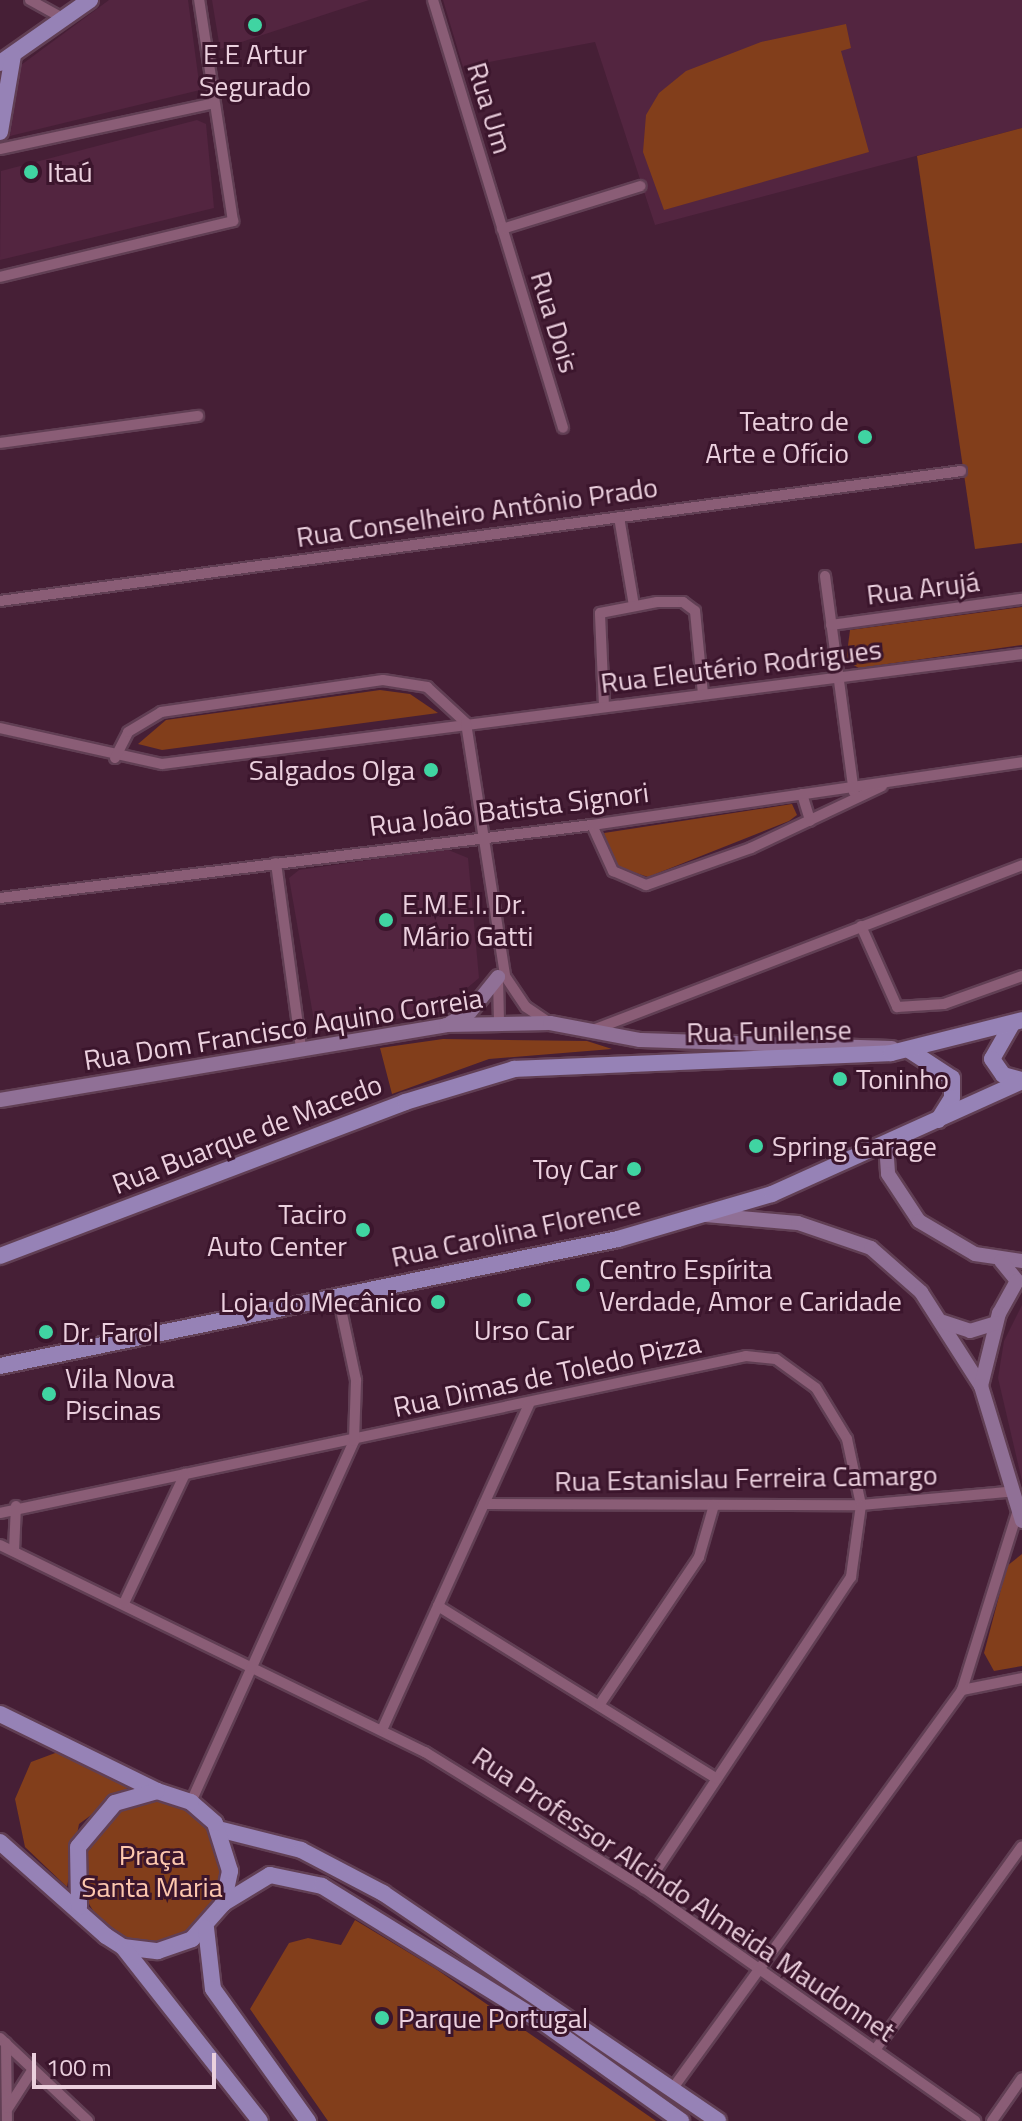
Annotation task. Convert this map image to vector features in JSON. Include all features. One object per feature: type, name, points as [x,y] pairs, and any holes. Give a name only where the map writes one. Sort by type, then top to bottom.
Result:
[{"type":"main road","points":[[0,132],[6,59],[90,0]]},
{"type":"main road","points":[[1017,1021],[992,1059],[1005,1076],[1022,1081]]},
{"type":"main road","name":"Rua Funilense","points":[[514,1069],[909,1050],[1017,1021]]},
{"type":"main road","points":[[909,1050],[952,1078],[952,1098],[937,1121]]},
{"type":"main road","name":"Rua Buarque de Macedo","points":[[0,1256],[405,1102],[514,1069]]},
{"type":"main road","name":"Rua Carolina Florence","points":[[0,1366],[702,1215],[772,1194],[1022,1081]]},
{"type":"main road","points":[[0,1714],[157,1791],[191,1802],[218,1829],[230,1871],[223,1904]]},
{"type":"main road","points":[[79,1907],[74,1866],[87,1829],[115,1803],[157,1791]]},
{"type":"main road","points":[[218,1829],[301,1850],[383,1893],[718,2121]]},
{"type":"main road","points":[[4,1849],[79,1907],[123,1947],[260,2121]]},
{"type":"main road","points":[[123,1947],[158,1951],[206,1928],[223,1904],[270,1875],[322,1886],[541,2021],[681,2121]]},
{"type":"main road","points":[[206,1928],[213,1989],[308,2121]]},
{"type":"street","points":[[30,0],[63,18]]},
{"type":"street","points":[[0,277],[233,221],[199,0]]},
{"type":"street","name":"Rua Um","points":[[433,0],[502,229]]},
{"type":"street","points":[[0,149],[214,103]]},
{"type":"street","points":[[502,229],[641,186]]},
{"type":"street","name":"Rua Dois","points":[[502,229],[563,428]]},
{"type":"street","points":[[0,443],[198,416]]},
{"type":"street","name":"Rua Conselheiro Antônio Prado","points":[[0,601],[961,471]]},
{"type":"street","points":[[619,517],[634,606]]},
{"type":"street","points":[[825,576],[855,800]]},
{"type":"street","name":"Rua Arujá","points":[[831,625],[1022,599]]},
{"type":"street","points":[[604,706],[599,617],[634,606],[678,601],[695,611],[703,694]]},
{"type":"street","name":"Rua Eleutério Rodrigues","points":[[0,728],[115,758],[189,761],[1022,654]]},
{"type":"street","points":[[115,758],[128,732],[161,712],[383,680],[427,687],[466,723],[500,956],[509,985],[550,1023]]},
{"type":"street","name":"Rua João Batista Signori","points":[[0,898],[482,836],[592,825],[1022,762]]},
{"type":"street","points":[[592,825],[613,871],[646,885],[810,821],[891,781]]},
{"type":"street","points":[[802,794],[810,821]]},
{"type":"street","points":[[276,863],[301,1049]]},
{"type":"street","points":[[593,1030],[1022,865]]},
{"type":"street","points":[[861,926],[897,1007],[944,1004],[1022,976]]},
{"type":"street","points":[[499,1023],[500,956]]},
{"type":"street","points":[[446,1025],[470,1012],[498,977]]},
{"type":"street","name":"Rua Dom Francisco Aquino Correia","points":[[0,1100],[446,1025],[550,1023],[671,1042],[788,1040],[909,1050]]},
{"type":"street","points":[[886,1144],[888,1174],[919,1221],[942,1239],[1001,1261],[1022,1261]]},
{"type":"street","points":[[673,2088],[755,1968],[962,1690],[1019,1517],[1008,1492],[981,1386],[943,1322],[871,1248],[798,1223],[702,1215]]},
{"type":"street","points":[[981,1386],[996,1323],[1020,1279],[1001,1261]]},
{"type":"street","points":[[191,1802],[255,1668],[354,1441],[356,1380],[338,1295]]},
{"type":"street","points":[[943,1322],[970,1331],[996,1323]]},
{"type":"street","name":"Rua Dimas de Toledo Pizza","points":[[0,1513],[16,1506],[354,1441],[746,1356],[776,1359],[816,1388],[847,1439],[861,1505],[851,1577],[839,1603],[644,1888]]},
{"type":"street","points":[[382,1730],[529,1404]]},
{"type":"street","points":[[124,1603],[185,1474]]},
{"type":"street","name":"Rua Estanislau Ferreira Camargo","points":[[484,1504],[861,1505],[1008,1492]]},
{"type":"street","points":[[600,1704],[699,1557],[714,1505]]},
{"type":"street","points":[[14,1551],[16,1506]]},
{"type":"street","name":"Rua Professor Alcindo Almeida Maudonnet","points":[[0,1545],[382,1730],[644,1888],[975,2121]]},
{"type":"street","points":[[438,1606],[717,1779]]},
{"type":"street","points":[[962,1690],[1022,1678]]},
{"type":"street","points":[[875,2050],[1022,1846]]},
{"type":"street","points":[[3,2040],[88,2121]]},
{"type":"street","points":[[3,2040],[7,2115]]},
{"type":"street","points":[[7,2115],[33,2069]]},
{"type":"street","points":[[992,2121],[1022,2078]]},
{"type":"shaded area","points":[[109,0],[188,0],[200,90],[10,136],[21,65]]},
{"type":"shaded area","name":"E.E Artur Segurado","points":[[212,0],[369,0],[220,49]]},
{"type":"shaded area","points":[[443,0],[1022,0],[1022,128],[655,225],[595,42],[463,67]]},
{"type":"shaded area","points":[[197,120],[206,124],[214,208],[0,260],[1,171]]},
{"type":"shaded area","name":"E.M.E.I. Dr. Mário Gatti","points":[[446,849],[468,858],[479,978],[439,1012],[316,1032],[289,878],[299,870]]},
{"type":"shaded area","points":[[1022,1305],[1022,1481],[998,1378],[1004,1341]]},
{"type":"green space","points":[[846,24],[851,48],[841,51],[869,152],[664,210],[643,152],[646,115],[659,93],[686,71],[761,42]]},
{"type":"green space","points":[[1022,128],[1022,543],[975,549],[917,156]]},
{"type":"green space","points":[[1022,607],[1022,645],[859,668],[846,661],[850,630]]},
{"type":"green space","points":[[380,690],[410,694],[438,713],[162,750],[138,744],[166,720]]},
{"type":"green space","points":[[792,804],[797,815],[789,821],[648,877],[615,866],[604,833]]},
{"type":"green space","points":[[443,1039],[587,1041],[612,1049],[489,1059],[392,1094],[380,1048]]},
{"type":"green space","points":[[1022,1554],[1022,1666],[994,1671],[984,1653],[1007,1566]]},
{"type":"green space","points":[[66,1749],[132,1785],[79,1824],[67,1887],[25,1847],[15,1799],[31,1762]]},
{"type":"green space","name":"Praça Santa Maria","points":[[152,1800],[179,1805],[202,1821],[218,1844],[223,1871],[218,1898],[202,1921],[179,1937],[152,1942],[125,1937],[102,1921],[86,1898],[81,1871],[86,1844],[102,1821],[125,1805]]},
{"type":"green space","name":"Parque Portugal","points":[[355,1920],[436,1969],[656,2121],[328,2121],[250,2009],[289,1943],[308,1938],[341,1945]]},
{"type":"place","name":"E.E Artur Segurado","points":[[255,25]]},
{"type":"place","name":"Itaú","points":[[31,172]]},
{"type":"place","name":"Teatro de Arte e Ofício","points":[[865,437]]},
{"type":"place","name":"Salgados Olga","points":[[431,770]]},
{"type":"place","name":"E.M.E.I. Dr. Mário Gatti","points":[[386,920]]},
{"type":"place","name":"Toninho","points":[[840,1079]]},
{"type":"place","name":"Spring Garage","points":[[756,1146]]},
{"type":"place","name":"Toy Car","points":[[634,1169]]},
{"type":"place","name":"Taciro Auto Center","points":[[363,1230]]},
{"type":"place","name":"Centro Espírita Verdade, Amor e Caridade","points":[[583,1285]]},
{"type":"place","name":"Urso Car","points":[[524,1300]]},
{"type":"place","name":"Loja do Mecânico","points":[[438,1302]]},
{"type":"place","name":"Dr. Farol","points":[[46,1332]]},
{"type":"place","name":"Vila Nova Piscinas","points":[[49,1394]]},
{"type":"place","name":"Parque Portugal","points":[[382,2018]]}]
